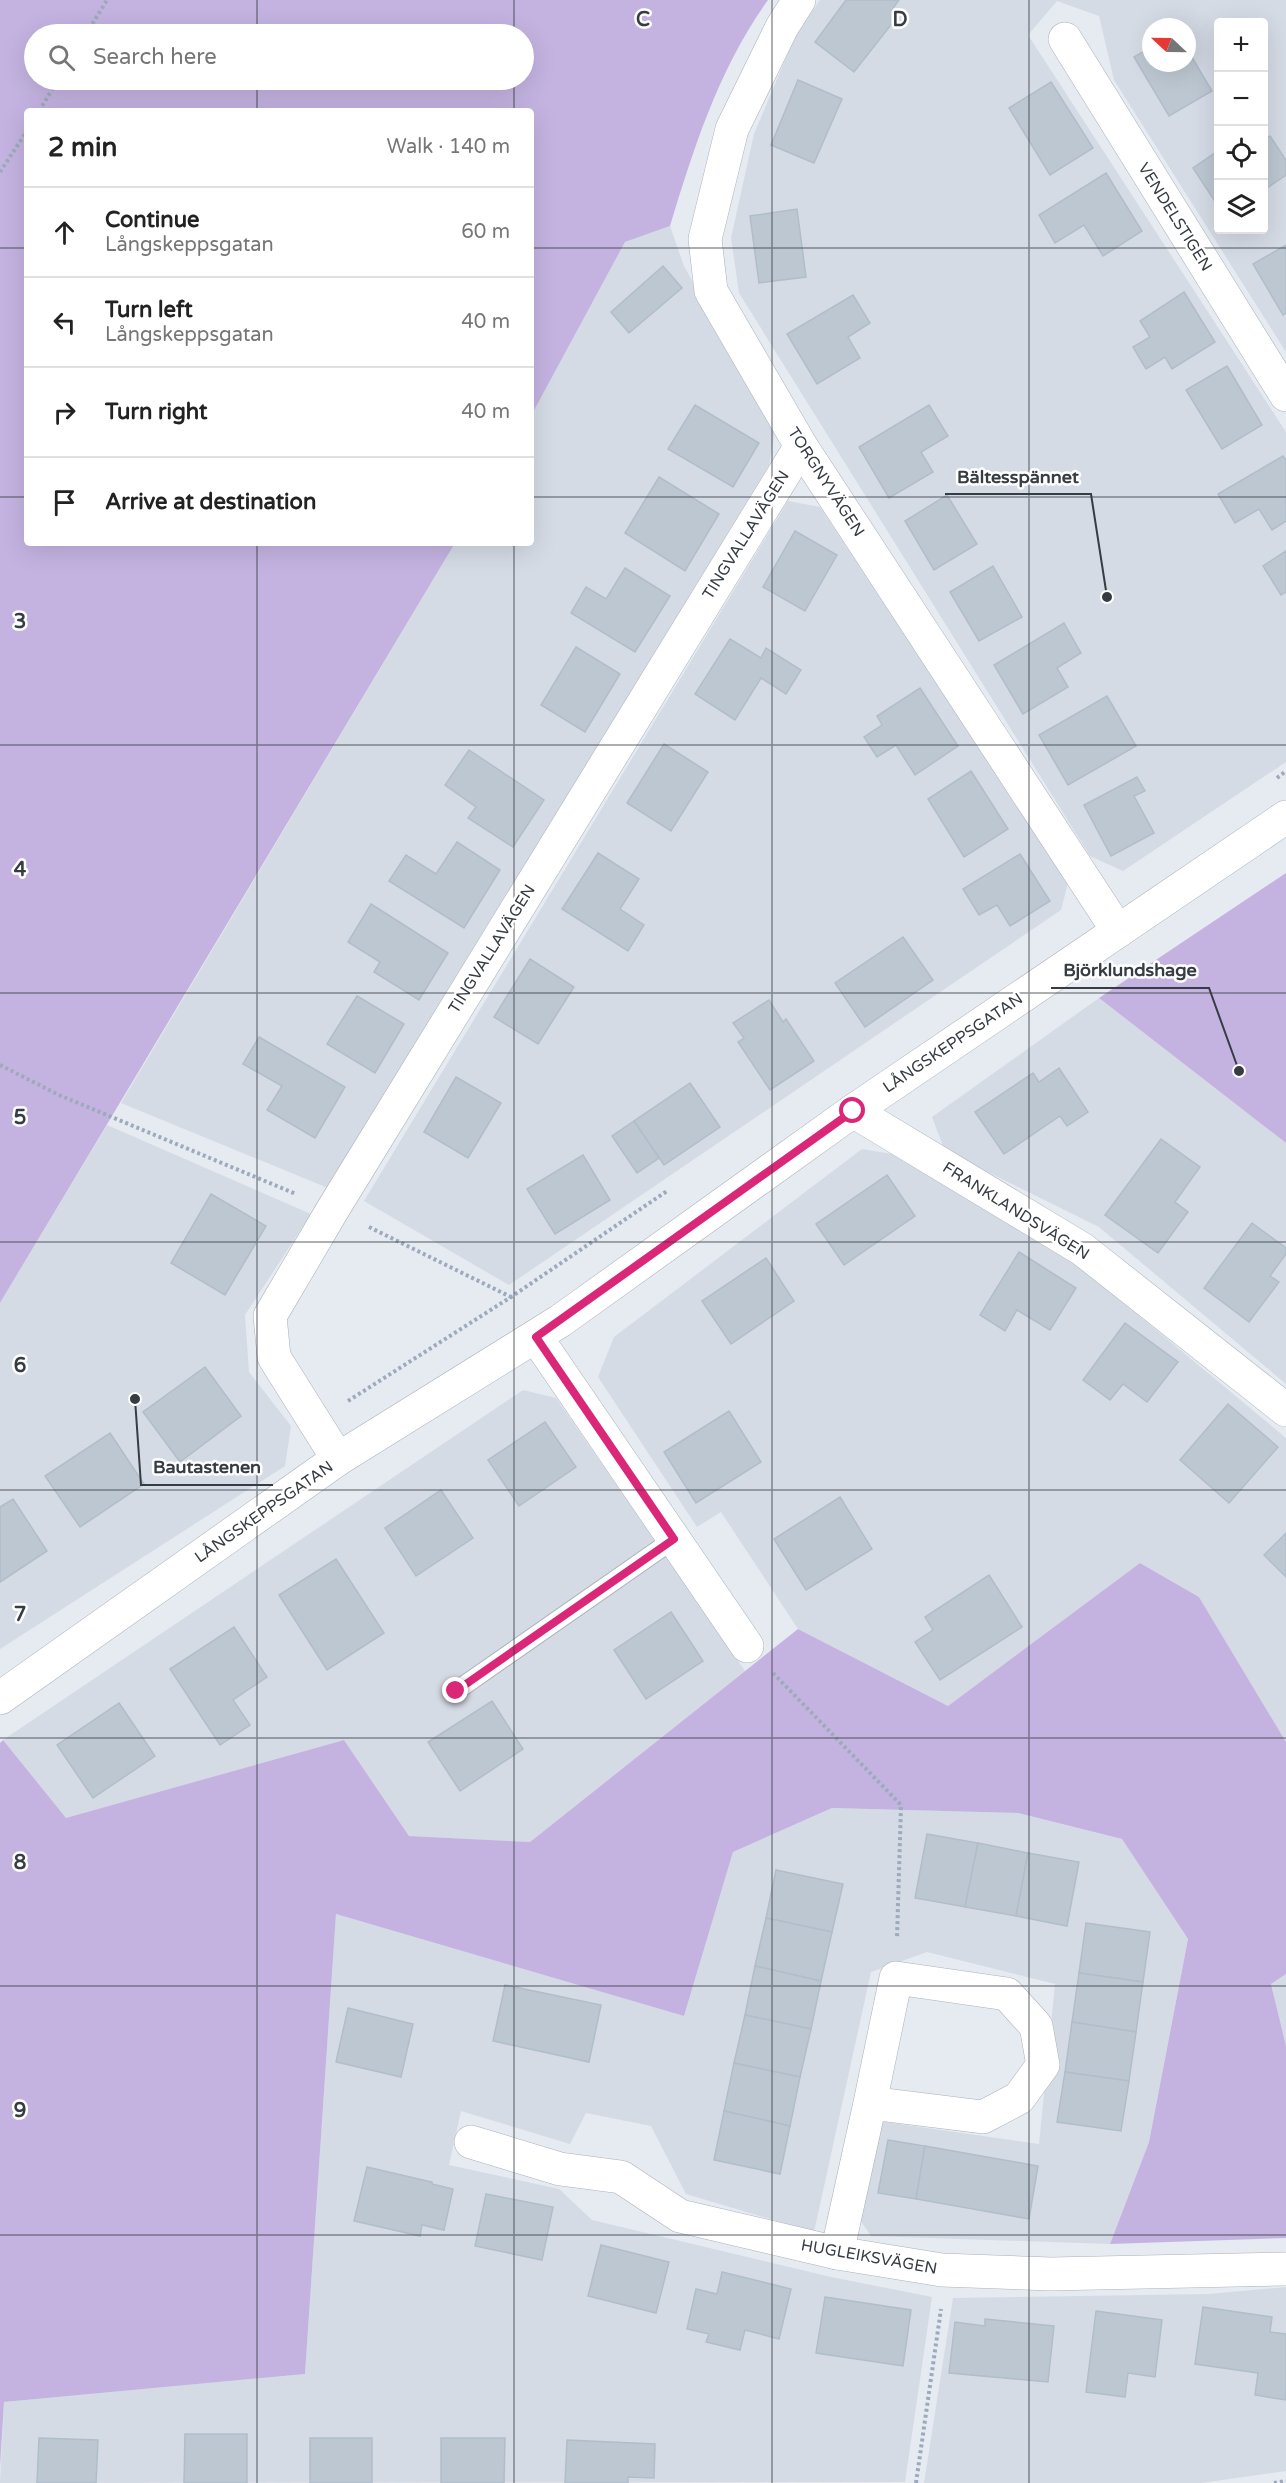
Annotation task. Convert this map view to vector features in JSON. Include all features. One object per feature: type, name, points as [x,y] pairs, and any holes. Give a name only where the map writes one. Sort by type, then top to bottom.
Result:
[{"type":"street","name":"TORGNYVÄGEN","points":[[799,0],[782,27],[732,129],[705,239],[711,291],[801,446],[1118,931]]},
{"type":"street","name":"VENDELSTIGEN","points":[[1065,39],[1286,395]]},
{"type":"street","name":"TINGVALLAVÄGEN","points":[[338,1460],[274,1357],[270,1316],[333,1209],[801,446]]},
{"type":"street","name":"LÅNGSKEPPSGATAN","points":[[0,1698],[338,1460],[548,1329],[853,1111],[1286,817]]},
{"type":"street","name":"FRANKLANDSVÄGEN","points":[[853,1111],[1082,1249],[1286,1410]]},
{"type":"street","points":[[548,1329],[674,1539],[747,1646]]},
{"type":"street","points":[[837,2253],[896,1978],[1007,1995],[1036,2026],[1043,2065],[1019,2098],[983,2117],[870,2103]]},
{"type":"street","name":"HUGLEIKSVÄGEN","points":[[471,2142],[560,2169],[621,2177],[680,2216],[837,2253],[942,2270],[1051,2274],[1286,2269]]},
{"type":"lane","points":[[456,1691],[674,1539]]},
{"type":"path","points":[[92,24],[107,0]]},
{"type":"path","points":[[41,108],[52,90]]},
{"type":"path","points":[[0,171],[24,135]]},
{"type":"path","points":[[0,1065],[58,1095],[333,1209],[548,1329]]},
{"type":"path","points":[[747,1646],[901,1805],[896,1978]]},
{"type":"path","points":[[916,2483],[941,2305],[942,2270]]},
{"type":"path","points":[[1274,2483],[1286,2481]]},
{"type":"shaded area","points":[[0,0],[768,0],[735,53],[722,81],[699,138],[670,226],[625,242],[534,410],[534,108],[24,108],[24,546],[453,546],[0,1303]]},
{"type":"shaded area","points":[[820,0],[1286,0],[1286,352],[1114,80],[1099,16],[1057,1],[1028,35],[1286,432],[1286,762],[1123,871],[1090,856],[739,293],[731,238],[754,134],[796,34]]},
{"type":"shaded area","points":[[670,226],[684,266],[775,430],[769,465],[328,1188],[121,1103],[453,546],[534,546],[534,410],[625,242]]},
{"type":"shaded area","points":[[788,501],[820,507],[1068,883],[1061,910],[509,1285],[364,1201]]},
{"type":"shaded area","points":[[1286,873],[1286,1143],[1099,998]]},
{"type":"shaded area","points":[[1099,998],[1286,1143],[1286,1384],[1099,1227],[945,1151],[932,1117]]},
{"type":"shaded area","points":[[107,1125],[311,1214],[245,1315],[249,1372],[291,1426],[285,1466],[0,1649],[0,1303]]},
{"type":"shaded area","points":[[862,1149],[892,1154],[1072,1260],[1286,1438],[1286,1742],[1199,1597],[1140,1563],[948,1706],[798,1629],[721,1512],[697,1527],[598,1377],[614,1337]]},
{"type":"shaded area","points":[[523,1390],[556,1398],[745,1671],[530,1842],[409,1836],[344,1740],[66,1819],[3,1740]]},
{"type":"shaded area","points":[[1140,1563],[1199,1597],[1286,1742],[1286,1974],[1271,1984],[1286,2046],[1286,2238],[1110,2244],[1149,2142],[1188,1939],[1122,1839],[1018,1813],[832,1808],[733,1852],[684,2016],[336,1914],[305,2374],[4,2402],[0,2467],[0,1743],[3,1740],[66,1818],[344,1740],[409,1836],[530,1842],[798,1629],[948,1706]]},
{"type":"shaded area","points":[[832,1808],[1018,1813],[1122,1839],[1188,1939],[1149,2142],[1110,2244],[871,2236],[860,2220],[878,2121],[1039,2144],[1055,1984],[927,1952],[871,1972],[814,2232],[686,2194],[651,2126],[586,2113],[570,2144],[461,2111],[449,2165],[559,2189],[592,2220],[831,2277],[932,2297],[905,2482],[0,2483],[4,2402],[305,2374],[336,1914],[684,2016],[733,1852]]},
{"type":"shaded area","points":[[1286,1974],[1286,2046],[1271,1984]]},
{"type":"shaded area","points":[[1286,2287],[1286,2471],[1201,2483],[924,2483],[953,2298],[1208,2294]]},
{"type":"building","points":[[846,0],[899,0],[891,11],[898,16],[854,72],[815,42]]},
{"type":"building","points":[[1142,52],[1142,70],[1134,57]]},
{"type":"building","points":[[1196,64],[1212,91],[1169,116],[1143,72],[1196,72]]},
{"type":"building","points":[[798,80],[842,99],[814,163],[771,145]]},
{"type":"building","points":[[1051,82],[1093,148],[1050,175],[1009,108]]},
{"type":"building","points":[[1270,136],[1286,160],[1286,175],[1268,187],[1268,180],[1268,137]]},
{"type":"building","points":[[1214,154],[1214,200],[1193,168]]},
{"type":"building","points":[[1106,173],[1142,231],[1103,256],[1084,225],[1055,243],[1039,215]]},
{"type":"building","points":[[797,209],[806,277],[759,283],[750,216]]},
{"type":"building","points":[[1286,245],[1286,313],[1283,315],[1253,264]]},
{"type":"building","points":[[663,266],[682,288],[629,333],[611,312]]},
{"type":"building","points":[[1184,292],[1215,342],[1172,369],[1165,357],[1146,369],[1133,347],[1150,337],[1140,321]]},
{"type":"building","points":[[853,295],[870,323],[848,337],[860,358],[817,384],[787,334]]},
{"type":"building","points":[[1227,366],[1262,425],[1222,449],[1186,390]]},
{"type":"building","points":[[695,405],[759,443],[733,487],[668,449]]},
{"type":"building","points":[[929,405],[948,436],[921,452],[933,472],[889,498],[859,447]]},
{"type":"building","points":[[1283,456],[1286,460],[1286,521],[1272,530],[1259,509],[1235,523],[1218,494]]},
{"type":"building","points":[[659,477],[719,514],[685,571],[625,533]]},
{"type":"building","points":[[947,495],[977,544],[934,570],[905,521]]},
{"type":"building","points":[[795,531],[837,555],[805,611],[763,587]]},
{"type":"building","points":[[1286,551],[1286,592],[1281,595],[1263,566]]},
{"type":"building","points":[[993,566],[1022,617],[979,641],[950,592]]},
{"type":"building","points":[[625,568],[670,596],[635,652],[571,613],[586,587],[606,599]]},
{"type":"building","points":[[1064,623],[1081,653],[1057,668],[1068,687],[1023,714],[994,665]]},
{"type":"building","points":[[730,639],[761,658],[766,648],[801,670],[786,694],[761,678],[735,720],[695,694]]},
{"type":"building","points":[[576,647],[620,674],[585,732],[541,705]]},
{"type":"building","points":[[920,688],[958,746],[915,775],[896,745],[877,757],[864,737],[882,725],[877,716]]},
{"type":"building","points":[[1107,696],[1136,746],[1068,785],[1039,735]]},
{"type":"building","points":[[664,744],[708,772],[671,831],[627,803]]},
{"type":"building","points":[[469,750],[544,800],[513,847],[468,818],[476,807],[445,785]]},
{"type":"building","points":[[971,771],[1008,829],[964,857],[928,799]]},
{"type":"building","points":[[1137,777],[1145,791],[1134,796],[1154,833],[1111,856],[1084,805]]},
{"type":"building","points":[[457,842],[500,870],[464,928],[389,881],[406,855],[436,874]]},
{"type":"building","points":[[598,853],[639,879],[620,909],[644,925],[628,951],[562,909]]},
{"type":"building","points":[[1020,854],[1050,901],[1010,926],[997,905],[979,915],[963,889]]},
{"type":"building","points":[[371,904],[448,953],[419,1000],[374,972],[380,962],[348,942]]},
{"type":"building","points":[[903,937],[933,980],[865,1027],[835,983]]},
{"type":"building","points":[[530,959],[574,987],[538,1044],[494,1017]]},
{"type":"building","points":[[357,996],[404,1024],[375,1073],[327,1044]]},
{"type":"building","points":[[769,1000],[783,1022],[786,1019],[814,1061],[770,1090],[738,1042],[744,1038],[733,1023]]},
{"type":"building","points":[[259,1037],[345,1087],[315,1138],[267,1110],[282,1086],[243,1064]]},
{"type":"building","points":[[1059,1068],[1088,1112],[1067,1126],[1060,1116],[1004,1154],[975,1112],[1033,1073],[1039,1082]]},
{"type":"building","points":[[456,1077],[501,1103],[468,1158],[424,1132]]},
{"type":"building","points":[[690,1083],[720,1127],[664,1165],[634,1121]]},
{"type":"building","points":[[634,1121],[659,1158],[637,1173],[612,1136]]},
{"type":"building","points":[[1161,1139],[1200,1167],[1175,1202],[1188,1212],[1158,1253],[1105,1215]]},
{"type":"building","points":[[583,1155],[610,1200],[555,1234],[527,1189]]},
{"type":"building","points":[[887,1175],[915,1216],[844,1265],[816,1224]]},
{"type":"building","points":[[211,1194],[266,1226],[225,1295],[171,1263]]},
{"type":"building","points":[[1252,1223],[1286,1248],[1286,1254],[1270,1276],[1279,1282],[1249,1322],[1204,1288]]},
{"type":"building","points":[[1019,1252],[1076,1288],[1050,1330],[1017,1310],[1005,1331],[980,1315]]},
{"type":"building","points":[[766,1258],[794,1301],[731,1344],[702,1301]]},
{"type":"building","points":[[1125,1323],[1178,1362],[1147,1402],[1123,1384],[1110,1400],[1083,1380]]},
{"type":"building","points":[[205,1367],[241,1416],[180,1462],[143,1412]]},
{"type":"building","points":[[1228,1404],[1278,1447],[1229,1503],[1180,1460]]},
{"type":"building","points":[[729,1411],[761,1462],[696,1503],[664,1452]]},
{"type":"building","points":[[545,1422],[576,1467],[519,1506],[488,1460]]},
{"type":"building","points":[[110,1433],[144,1484],[80,1527],[45,1476]]},
{"type":"building","points":[[441,1490],[473,1538],[416,1576],[385,1528]]},
{"type":"building","points":[[840,1497],[872,1549],[806,1590],[774,1539]]},
{"type":"building","points":[[13,1499],[47,1551],[0,1582],[0,1507]]},
{"type":"building","points":[[1286,1533],[1286,1577],[1264,1555]]},
{"type":"building","points":[[336,1559],[384,1633],[327,1670],[279,1595]]},
{"type":"building","points":[[989,1575],[1022,1627],[940,1680],[915,1642],[933,1630],[925,1617]]},
{"type":"building","points":[[671,1612],[703,1661],[646,1699],[614,1650]]},
{"type":"building","points":[[234,1627],[267,1677],[233,1700],[250,1725],[220,1745],[170,1669]]},
{"type":"building","points":[[492,1701],[523,1749],[460,1791],[428,1742]]},
{"type":"building","points":[[119,1703],[155,1756],[93,1798],[57,1745]]},
{"type":"building","points":[[927,1834],[978,1843],[965,1907],[915,1898]]},
{"type":"building","points":[[978,1843],[1028,1853],[1016,1916],[965,1907]]},
{"type":"building","points":[[1028,1853],[1079,1862],[1067,1926],[1016,1916]]},
{"type":"building","points":[[776,1870],[843,1884],[832,1932],[766,1918]]},
{"type":"building","points":[[766,1918],[832,1932],[821,1981],[755,1966]]},
{"type":"building","points":[[1086,1923],[1150,1932],[1143,1982],[1079,1973]]},
{"type":"building","points":[[755,1966],[821,1981],[811,2029],[745,2015]]},
{"type":"building","points":[[1079,1973],[1143,1982],[1136,2032],[1072,2022]]},
{"type":"building","points":[[505,1985],[601,2005],[589,2062],[493,2041]]},
{"type":"building","points":[[348,2008],[413,2024],[401,2077],[336,2062]]},
{"type":"building","points":[[745,2015],[811,2029],[800,2077],[734,2063]]},
{"type":"building","points":[[1072,2022],[1136,2032],[1129,2081],[1065,2072]]},
{"type":"building","points":[[734,2063],[800,2077],[790,2126],[724,2111]]},
{"type":"building","points":[[1065,2072],[1129,2081],[1121,2131],[1057,2122]]},
{"type":"building","points":[[724,2111],[790,2126],[780,2174],[714,2160]]},
{"type":"building","points":[[888,2140],[925,2146],[916,2199],[878,2193]]},
{"type":"building","points":[[925,2146],[1038,2166],[1029,2219],[916,2199]]},
{"type":"building","points":[[367,2167],[453,2189],[444,2230],[422,2225],[420,2236],[354,2221]]},
{"type":"building","points":[[486,2194],[553,2207],[542,2260],[475,2246]]},
{"type":"building","points":[[601,2245],[669,2262],[656,2313],[588,2296]]},
{"type":"building","points":[[722,2272],[791,2289],[779,2339],[745,2330],[740,2350],[706,2342],[709,2334],[687,2329],[696,2289],[717,2294]]},
{"type":"building","points":[[825,2297],[911,2310],[903,2366],[816,2353]]},
{"type":"building","points":[[1203,2307],[1272,2317],[1270,2332],[1286,2334],[1286,2400],[1255,2395],[1258,2373],[1195,2364]]},
{"type":"building","points":[[1096,2311],[1162,2320],[1155,2377],[1128,2373],[1125,2397],[1086,2392]]},
{"type":"building","points":[[985,2319],[1054,2326],[1048,2382],[949,2373],[955,2322],[985,2326]]},
{"type":"building","points":[[185,2434],[247,2434],[247,2483],[184,2483]]},
{"type":"building","points":[[39,2438],[98,2440],[96,2483],[37,2483]]},
{"type":"building","points":[[310,2438],[372,2438],[372,2483],[310,2483]]},
{"type":"building","points":[[441,2438],[505,2438],[504,2483],[441,2483]]},
{"type":"building","points":[[567,2440],[655,2444],[654,2478],[628,2477],[628,2483],[565,2483]]},
{"type":"place","name":"Bältesspännet","points":[[1107,597]]},
{"type":"place","name":"Björklundshage","points":[[1239,1071]]},
{"type":"place","name":"Bautastenen","points":[[135,1399]]},
{"type":"route","points":[[456,1691],[674,1539],[536,1337],[853,1111]]}]
